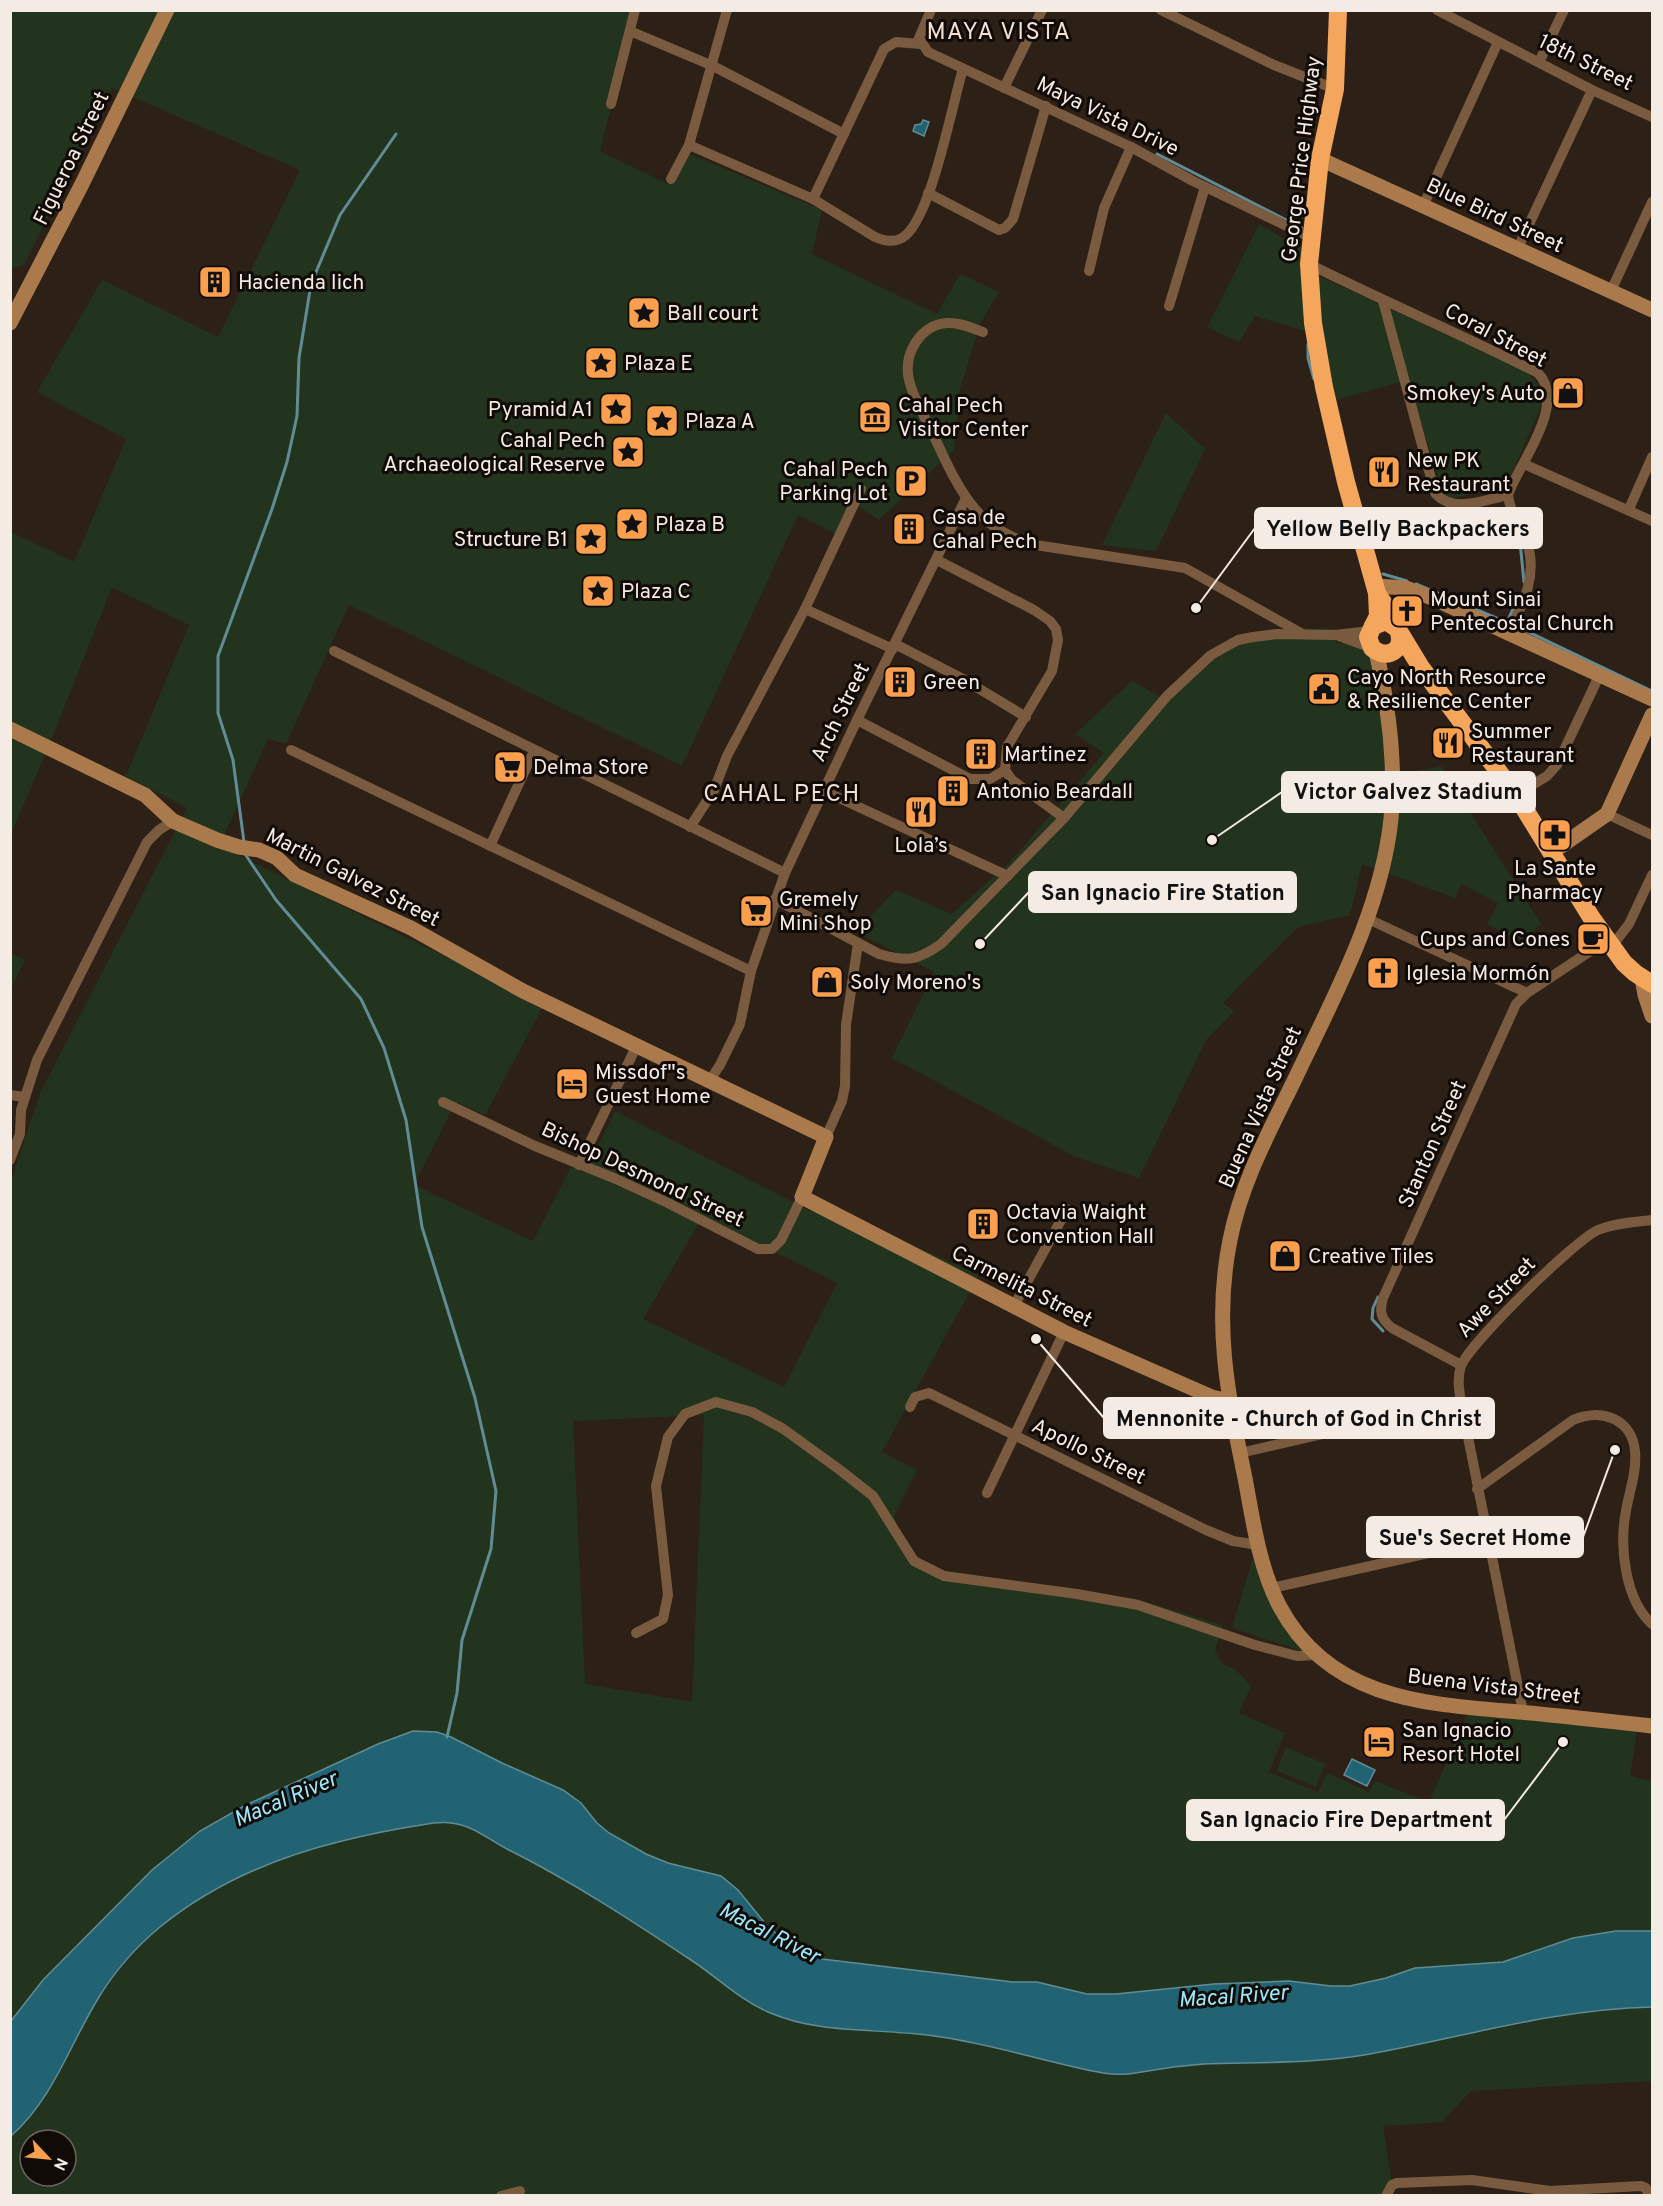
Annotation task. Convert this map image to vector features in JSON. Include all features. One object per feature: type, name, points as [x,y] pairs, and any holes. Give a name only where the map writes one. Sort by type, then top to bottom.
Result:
[{"type":"highway","name":"George Price Highway","points":[[1338,10],[1335,89],[1320,159],[1309,264],[1313,323],[1324,387],[1346,482],[1376,590],[1379,643]]},
{"type":"highway","name":"George Price Highway","points":[[1376,590],[1420,666],[1516,795],[1611,945]]},
{"type":"highway","points":[[1386,621],[1399,631],[1399,644],[1379,643],[1386,621]]},
{"type":"highway","points":[[1379,643],[1420,666]]},
{"type":"highway","points":[[1611,945],[1649,977]]},
{"type":"street","name":"Figueroa Street","points":[[10,323],[76,196],[167,10]]},
{"type":"street","points":[[611,104],[636,10]]},
{"type":"street","points":[[671,179],[689,145],[727,10]]},
{"type":"street","points":[[813,200],[884,49],[896,42],[921,44],[920,33],[931,10]]},
{"type":"street","points":[[1004,88],[1042,10]]},
{"type":"street","points":[[1161,10],[1274,65],[1335,89]]},
{"type":"street","name":"18th Street","points":[[1437,10],[1592,90],[1653,117]]},
{"type":"street","points":[[1539,62],[1564,10]]},
{"type":"street","points":[[630,31],[713,66],[844,134]]},
{"type":"street","points":[[1424,204],[1498,42]]},
{"type":"street","name":"Maya Vista Drive","points":[[921,44],[928,52],[1131,147],[1205,187],[1312,238]]},
{"type":"street","points":[[689,145],[813,200],[875,237],[893,241],[901,239],[909,232],[928,194],[963,69]]},
{"type":"street","points":[[1517,250],[1592,90]]},
{"type":"street","points":[[928,194],[999,230],[1005,228],[1013,219],[1046,106]]},
{"type":"street","points":[[1089,271],[1104,208],[1131,147]]},
{"type":"street","name":"Blue Bird Street","points":[[1320,159],[1424,204],[1517,250],[1653,310]]},
{"type":"street","points":[[1169,306],[1205,187]]},
{"type":"street","points":[[1611,291],[1653,202]]},
{"type":"street","name":"Coral Street","points":[[1309,264],[1383,301],[1488,348],[1538,373],[1545,380],[1548,387],[1547,407],[1524,464],[1508,495]]},
{"type":"street","points":[[1383,301],[1435,493],[1440,500],[1460,505],[1508,495],[1509,505],[1527,544],[1530,574],[1527,596],[1509,632]]},
{"type":"street","points":[[982,332],[961,324],[936,325],[924,332],[915,342],[908,365],[909,378],[915,397],[966,498],[992,525],[1029,544],[1185,568],[1301,633]]},
{"type":"street","points":[[1629,509],[1653,457]]},
{"type":"street","points":[[1524,464],[1653,521]]},
{"type":"street","points":[[690,826],[714,790],[727,756],[805,609],[861,489]]},
{"type":"street","name":"Arch Street","points":[[710,1080],[740,1024],[751,971],[785,873],[966,498]]},
{"type":"street","points":[[937,560],[1034,610],[1050,621],[1056,629],[1059,640],[1052,671],[1007,747],[1005,770],[1012,780],[1064,818]]},
{"type":"street","points":[[1376,590],[1396,587],[1415,592],[1509,632],[1653,699]]},
{"type":"street","points":[[805,609],[894,646],[963,679],[1026,717]]},
{"type":"street","points":[[776,899],[858,943],[896,959],[910,960],[926,955],[941,944],[1064,818],[1167,696],[1211,655],[1238,640],[1277,634],[1335,635],[1379,643]]},
{"type":"street","points":[[1335,635],[1379,643]]},
{"type":"street","name":"Buena Vista Street","points":[[1379,643],[1392,748],[1390,820],[1386,851],[1366,918],[1337,991],[1258,1154],[1240,1198],[1230,1240],[1224,1284],[1223,1356],[1229,1401],[1258,1545],[1272,1588],[1287,1619],[1316,1655],[1354,1681],[1382,1692],[1441,1704],[1653,1726]]},
{"type":"street","points":[[334,651],[785,873]]},
{"type":"street","points":[[1516,795],[1547,776],[1557,765],[1600,674]]},
{"type":"street","points":[[1551,853],[1606,814],[1653,715]]},
{"type":"street","points":[[857,720],[970,779],[990,779],[1005,770]]},
{"type":"street","name":"Martin Galvez Street","points":[[10,729],[145,795],[173,821],[217,840],[238,847],[259,850],[277,858],[296,875],[411,928],[523,991],[826,1137]]},
{"type":"street","points":[[291,750],[751,971]]},
{"type":"street","points":[[490,846],[534,751]]},
{"type":"street","points":[[824,791],[1008,876]]},
{"type":"street","points":[[1606,814],[1653,835]]},
{"type":"street","points":[[10,1160],[20,1134],[21,1110],[37,1060],[147,842],[173,821]]},
{"type":"street","name":"Stanton Street","points":[[1461,1365],[1392,1328],[1381,1317],[1380,1307],[1520,998],[1611,945],[1629,924],[1653,875]]},
{"type":"street","points":[[1366,918],[1527,993]]},
{"type":"street","points":[[802,1197],[842,1101],[845,1086],[846,1025],[858,943]]},
{"type":"street","points":[[1649,977],[1645,995],[1653,1016]]},
{"type":"street","points":[[579,1165],[637,1045]]},
{"type":"street","points":[[10,1095],[25,1097]]},
{"type":"street","name":"Bishop Desmond Street","points":[[443,1102],[579,1165],[669,1203],[758,1249],[772,1249],[781,1240],[802,1197]]},
{"type":"street","name":"Carmelita Street","points":[[802,1197],[1064,1332],[1212,1397],[1229,1401]]},
{"type":"street","points":[[1014,1306],[1067,1209]]},
{"type":"street","name":"Awe Street","points":[[1522,1712],[1461,1402],[1459,1385],[1461,1365],[1478,1340],[1564,1256],[1590,1235],[1610,1226],[1653,1220]]},
{"type":"street","points":[[987,1492],[1064,1332]]},
{"type":"street","name":"Apollo Street","points":[[910,1407],[915,1397],[929,1393],[1206,1530],[1233,1541],[1258,1545]]},
{"type":"street","points":[[636,1633],[663,1619],[668,1595],[656,1486],[668,1437],[686,1414],[716,1402],[752,1412],[782,1428],[840,1470],[873,1496],[914,1561],[944,1576],[1077,1594],[1138,1605],[1255,1645],[1297,1656],[1316,1655]]},
{"type":"street","points":[[1240,1453],[1461,1402]]},
{"type":"street","points":[[1477,1489],[1572,1420],[1591,1413],[1601,1414],[1621,1424],[1633,1441],[1635,1452],[1631,1492],[1624,1523],[1628,1580],[1638,1608],[1653,1624]]},
{"type":"street","points":[[1272,1588],[1434,1552],[1489,1543]]},
{"type":"street","points":[[1386,2196],[1392,2185],[1397,2182],[1458,2180],[1550,2191],[1641,2186],[1646,2188],[1649,2196]]},
{"type":"street","points":[[501,2196],[520,2192]]},
{"type":"green space","points":[[10,11],[635,11],[600,151],[670,185],[690,154],[822,210],[812,254],[937,314],[960,274],[999,292],[980,324],[960,389],[954,450],[879,520],[852,502],[836,534],[798,515],[682,766],[349,605],[286,744],[268,739],[219,846],[544,1005],[485,1115],[456,1102],[414,1185],[533,1241],[571,1167],[585,1172],[615,1111],[812,1212],[818,1202],[979,1275],[882,1452],[917,1470],[894,1516],[907,1553],[918,1566],[1075,1594],[1133,1598],[1222,1625],[1215,1651],[1223,1664],[1236,1670],[1251,1686],[1239,1713],[1285,1733],[1269,1772],[1318,1792],[1327,1773],[1369,1792],[1375,1781],[1429,1802],[1469,1711],[1637,1731],[1630,1776],[1652,1781],[1652,1931],[1616,1931],[1573,1938],[1503,1962],[1415,1968],[1386,1978],[1350,1986],[1289,1981],[1214,1984],[1116,1994],[1087,1994],[1037,1982],[1013,1982],[842,1963],[811,1956],[785,1942],[752,1908],[712,1873],[668,1863],[646,1854],[609,1833],[597,1823],[581,1803],[563,1790],[451,1737],[413,1731],[378,1744],[244,1806],[218,1819],[176,1849],[43,1980],[11,2021],[11,1181],[40,1093],[187,808],[126,776],[189,625],[112,587],[11,834],[11,532],[74,562],[126,439],[37,392],[102,280],[218,337],[300,170],[112,88],[24,265],[11,268]],"holes":[[[703,1216],[837,1283],[784,1387],[643,1319]],[[704,1415],[692,1702],[585,1684],[573,1421]]]},
{"type":"green space","points":[[1259,224],[1305,251],[1306,331],[1255,316],[1239,342],[1207,327]]},
{"type":"green space","points":[[1314,274],[1513,365],[1530,375],[1541,388],[1542,405],[1505,488],[1445,499],[1408,380],[1332,401]]},
{"type":"green space","points":[[1166,413],[1205,449],[1156,551],[1102,545]]},
{"type":"green space","points":[[1300,628],[1335,629],[1336,643],[1358,646],[1368,653],[1377,687],[1391,684],[1398,775],[1441,766],[1541,924],[1521,941],[1487,924],[1498,903],[1461,884],[1455,898],[1362,864],[1350,915],[1298,927],[1223,1003],[1234,1011],[1206,1040],[1139,1178],[1076,1157],[892,1058],[934,972],[856,932],[896,890],[952,914],[1009,863],[1104,753],[1075,734],[1132,681],[1164,699],[1221,643]]},
{"type":"green space","points":[[11,953],[25,960],[11,989]]},
{"type":"green space","points":[[1258,1541],[1275,1596],[1317,1656],[1232,1628]]},
{"type":"green space","points":[[1286,1747],[1325,1764],[1316,1787],[1277,1771]]},
{"type":"green space","points":[[439,1822],[472,1830],[625,1916],[748,2001],[771,2013],[818,2026],[942,2037],[1004,2049],[1106,2074],[1140,2074],[1170,2067],[1198,2065],[1324,2061],[1593,2010],[1652,2007],[1652,2081],[1471,2091],[1442,2122],[1383,2126],[1391,2179],[1382,2195],[11,2196],[10,2136],[38,2105],[101,1995],[120,1968],[142,1944],[194,1902],[252,1870],[314,1847]]},
{"type":"water","points":[[923,120],[929,122],[924,136],[913,131],[915,125],[921,124]]},
{"type":"water","name":"Macal River","points":[[413,1731],[437,1732],[563,1790],[581,1803],[597,1823],[609,1833],[646,1854],[668,1863],[721,1876],[738,1890],[764,1922],[785,1942],[822,1959],[1013,1982],[1037,1982],[1087,1994],[1116,1994],[1214,1984],[1289,1981],[1350,1986],[1386,1978],[1415,1968],[1503,1962],[1573,1938],[1616,1931],[1652,1931],[1652,2007],[1545,2018],[1370,2054],[1329,2060],[1204,2064],[1128,2074],[1103,2073],[962,2040],[810,2025],[768,2012],[748,2001],[602,1902],[474,1830],[446,1822],[396,1829],[293,1855],[223,1885],[180,1912],[143,1942],[112,1978],[99,1997],[50,2088],[26,2121],[11,2136],[11,2021],[43,1980],[152,1870],[200,1831],[244,1806],[378,1744]]},
{"type":"water","points":[[1352,1759],[1375,1770],[1367,1786],[1344,1775]]},
{"type":"waterway","points":[[244,842],[233,760],[218,713],[218,656],[287,462],[297,416],[299,358],[311,284],[340,215],[396,134]]},
{"type":"waterway","points":[[1157,154],[1302,228]]},
{"type":"waterway","points":[[1308,344],[1308,358],[1314,379]]},
{"type":"waterway","points":[[1520,542],[1524,582]]},
{"type":"waterway","points":[[1383,574],[1407,581]]},
{"type":"waterway","points":[[1416,584],[1508,623]]},
{"type":"waterway","points":[[1507,622],[1520,594]]},
{"type":"waterway","points":[[1520,628],[1652,691]]},
{"type":"waterway","points":[[245,854],[276,900],[361,999],[384,1048],[406,1120],[422,1227],[475,1398],[496,1491],[491,1549],[462,1640],[457,1693],[447,1737]]},
{"type":"waterway","points":[[1378,1297],[1373,1308],[1372,1319],[1383,1331]]},
{"type":"place","name":"Hacienda Iich","points":[[215,282]]},
{"type":"place","name":"Ball court","points":[[644,313]]},
{"type":"place","name":"Plaza E","points":[[601,363]]},
{"type":"place","name":"Smokey's Auto","points":[[1568,393]]},
{"type":"place","name":"Pyramid A1","points":[[616,409]]},
{"type":"place","name":"Cahal Pech Visitor Center","points":[[875,417]]},
{"type":"place","name":"Plaza A","points":[[662,421]]},
{"type":"place","name":"Cahal Pech Archaeological Reserve","points":[[628,452]]},
{"type":"place","name":"New PK Restaurant","points":[[1384,472]]},
{"type":"place","name":"Cahal Pech Parking Lot","points":[[911,481]]},
{"type":"place","name":"Plaza B","points":[[632,524]]},
{"type":"place","name":"Casa de Cahal Pech","points":[[909,529]]},
{"type":"place","name":"Structure B1","points":[[591,539]]},
{"type":"place","name":"Plaza C","points":[[598,591]]},
{"type":"place","name":"Yellow Belly Backpackers","points":[[1196,608]]},
{"type":"place","name":"Mount Sinai Pentecostal Church","points":[[1407,611]]},
{"type":"place","name":"Green","points":[[900,682]]},
{"type":"place","name":"Cayo North Resource & Resilience Center","points":[[1324,689]]},
{"type":"place","name":"Summer Restaurant","points":[[1448,743]]},
{"type":"place","name":"Martinez","points":[[981,754]]},
{"type":"place","name":"Delma Store","points":[[510,767]]},
{"type":"place","name":"Antonio Beardall","points":[[953,791]]},
{"type":"place","name":"Lola’s","points":[[921,812]]},
{"type":"place","name":"La Sante Pharmacy","points":[[1555,835]]},
{"type":"place","name":"Victor Galvez Stadium","points":[[1212,840]]},
{"type":"place","name":"Gremely Mini Shop","points":[[756,911]]},
{"type":"place","name":"Cups and Cones","points":[[1593,939]]},
{"type":"place","name":"San Ignacio Fire Station","points":[[980,944]]},
{"type":"place","name":"Iglesia Mormón","points":[[1383,973]]},
{"type":"place","name":"Soly Moreno's","points":[[827,982]]},
{"type":"place","name":"Missdof\"s Guest Home","points":[[572,1084]]},
{"type":"place","name":"Octavia Waight Convention Hall","points":[[983,1224]]},
{"type":"place","name":"Creative Tiles","points":[[1285,1256]]},
{"type":"place","name":"Mennonite - Church of God in Christ","points":[[1036,1339]]},
{"type":"place","name":"Sue's Secret Home","points":[[1615,1450]]},
{"type":"place","name":"San Ignacio Resort Hotel","points":[[1379,1742]]},
{"type":"place","name":"San Ignacio Fire Department","points":[[1563,1742]]},
{"type":"district","name":"MAYA VISTA","points":[[999,31]]},
{"type":"district","name":"CAHAL PECH","points":[[782,793]]}]
